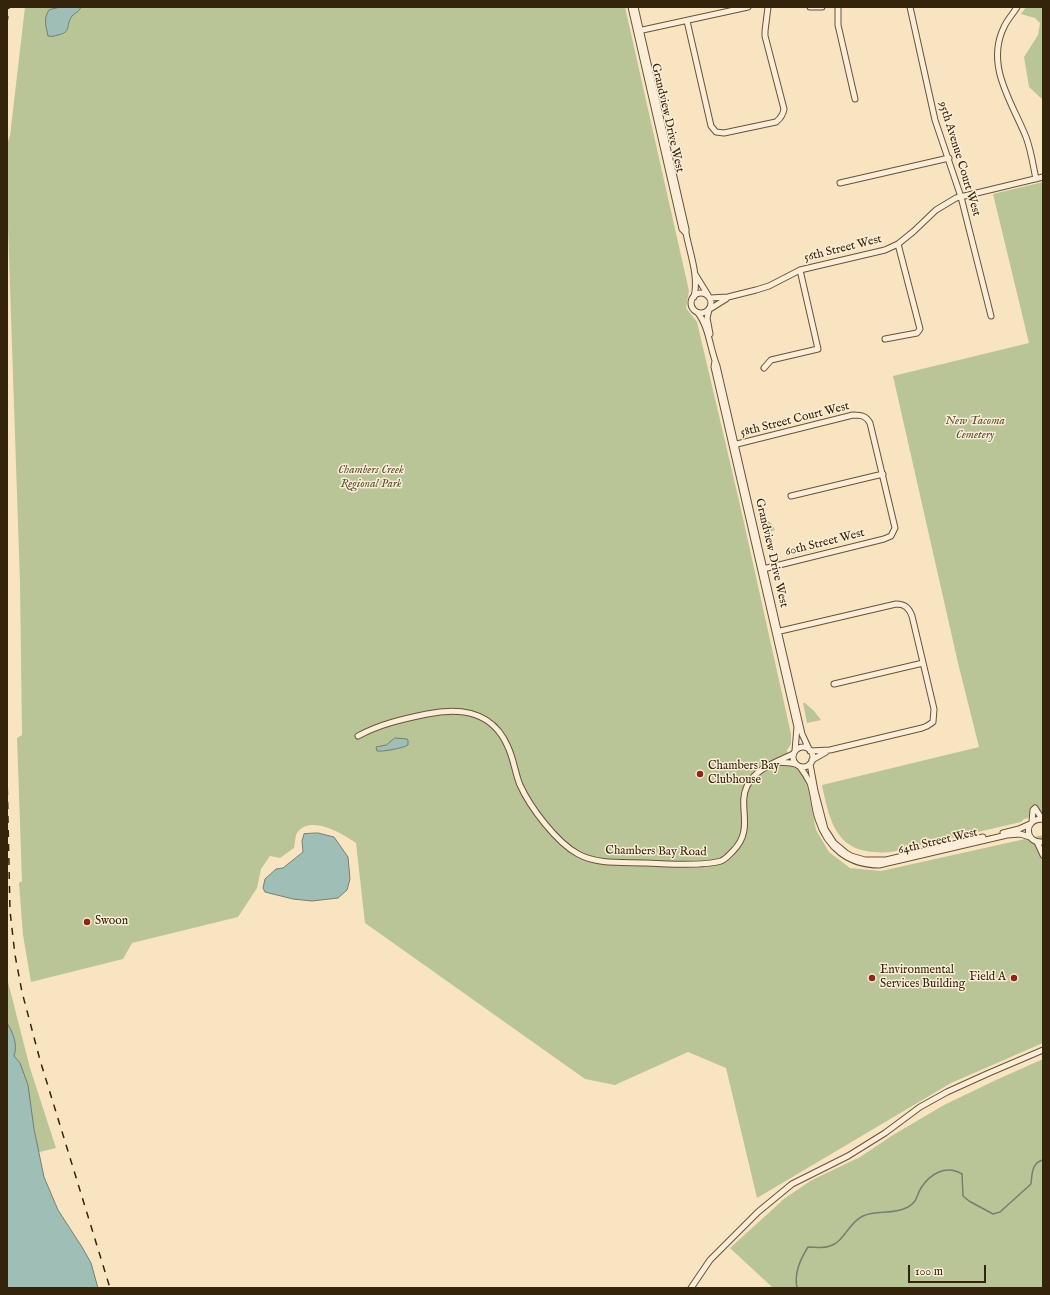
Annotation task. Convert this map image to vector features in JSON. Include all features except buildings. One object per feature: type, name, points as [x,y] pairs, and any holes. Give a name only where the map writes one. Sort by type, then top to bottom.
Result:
[{"type":"street","name":"Grandview Drive West","points":[[631,7],[639,31]]},
{"type":"street","name":"Grandview Drive West","points":[[635,7],[639,31],[686,229],[695,274],[694,297]]},
{"type":"street","points":[[639,31],[748,7]]},
{"type":"street","points":[[687,21],[711,126],[716,132],[724,133],[776,122],[780,119],[783,113],[784,109],[765,31],[768,7]]},
{"type":"street","points":[[810,7],[822,7]]},
{"type":"street","points":[[838,7],[838,25],[855,99]]},
{"type":"street","name":"95th Avenue Court West","points":[[910,7],[935,120],[961,197],[991,316]]},
{"type":"street","points":[[1017,7],[1004,26],[1000,35],[998,59],[1007,95],[1027,140],[1036,179]]},
{"type":"street","points":[[840,183],[949,158]]},
{"type":"street","name":"56th Street West","points":[[709,297],[728,297],[769,286],[800,270],[878,252],[898,244],[936,210],[949,202],[961,197],[1043,177]]},
{"type":"street","points":[[885,339],[917,332],[920,329],[898,244]]},
{"type":"street","points":[[764,368],[771,360],[818,349],[800,270]]},
{"type":"street","name":"Grandview Drive West","points":[[695,274],[709,297]]},
{"type":"street","points":[[699,294],[709,297],[711,304],[709,310],[704,313],[698,313],[692,307],[694,297],[699,294]]},
{"type":"street","name":"56th Street West","points":[[709,310],[728,297]]},
{"type":"street","name":"Grandview Drive West","points":[[709,310],[707,318],[710,333],[709,337]]},
{"type":"street","name":"Grandview Drive West","points":[[698,313],[702,317],[718,366],[762,569],[802,734],[809,750]]},
{"type":"street","name":"58th Street Court West","points":[[734,445],[854,415],[863,416],[870,424],[883,474]]},
{"type":"street","points":[[791,496],[883,474]]},
{"type":"street","name":"60th Street West","points":[[762,569],[889,538],[893,534],[895,528],[883,474]]},
{"type":"street","points":[[777,632],[891,605],[900,604],[906,606],[910,610],[912,616],[934,709],[933,722],[922,728],[830,750],[809,750],[802,747],[794,752],[793,760],[795,764]]},
{"type":"street","name":"Grandview Drive West","points":[[777,632],[797,726],[794,752]]},
{"type":"street","points":[[834,684],[923,663]]},
{"type":"street","name":"Chambers Bay Road","points":[[358,736],[368,730],[387,723],[443,712],[461,711],[480,717],[499,731],[511,754],[525,796],[545,824],[563,843],[578,854],[597,861],[654,864],[708,864],[725,859],[735,849],[743,835],[745,819],[744,796],[748,785],[764,768],[794,752]]},
{"type":"street","points":[[809,750],[812,755],[810,770],[825,829],[834,843],[851,857]]},
{"type":"street","points":[[800,767],[807,766],[830,750]]},
{"type":"street","points":[[775,762],[791,762],[800,767],[810,783],[818,819],[827,839],[837,851],[851,857]]},
{"type":"street","points":[[1042,819],[1035,808],[1033,810],[1031,823],[1028,829],[1030,837],[1037,842],[1043,855]]},
{"type":"street","name":"64th Street West","points":[[851,857],[872,861],[893,858],[1019,829],[1035,820],[1042,819]]},
{"type":"street","name":"64th Street West","points":[[851,857],[864,864],[879,865],[1007,835],[1020,834],[1030,837]]},
{"type":"street","points":[[1037,842],[1043,842]]},
{"type":"street","points":[[691,1288],[710,1260],[758,1212],[792,1184],[848,1156],[885,1133],[920,1107],[940,1096],[1043,1050]]},
{"type":"green space","name":"Chambers Creek Regional Park","points":[[25,7],[625,7],[689,291],[686,308],[697,322],[740,505],[791,734],[791,744],[787,750],[788,765],[797,769],[803,776],[808,789],[816,830],[829,852],[850,868],[881,871],[1043,835],[1043,1043],[951,1083],[757,1198],[726,1068],[688,1052],[615,1085],[585,1079],[365,923],[356,843],[335,831],[318,825],[310,825],[297,833],[294,848],[280,858],[270,856],[261,869],[257,888],[238,917],[132,943],[123,959],[31,982],[23,935],[19,883],[22,881],[17,738],[22,735],[20,583],[7,198],[7,144],[10,136]]},
{"type":"green space","points":[[1026,7],[1043,7],[1043,100],[1029,87],[1024,57],[1038,35],[1040,23],[1035,18],[1021,14]]},
{"type":"green space","name":"New Tacoma Cemetery","points":[[1043,182],[1043,814],[1024,819],[1021,822],[891,852],[873,852],[860,849],[849,844],[840,836],[834,827],[825,801],[822,785],[979,747],[958,663],[893,376],[1029,343],[993,194]]},
{"type":"green space","points":[[758,513],[772,524],[775,530],[763,534]]},
{"type":"green space","points":[[803,703],[814,711],[821,720],[807,723]]},
{"type":"green space","points":[[7,978],[30,1068],[56,1148],[11,1159],[7,1135]]},
{"type":"green space","points":[[1043,1059],[1043,1288],[773,1288],[730,1248],[785,1198],[812,1180],[860,1157],[893,1135],[944,1105]]},
{"type":"water","points":[[61,7],[81,7],[72,16],[65,32],[54,36],[48,36],[46,23],[47,13],[49,10]]},
{"type":"water","points":[[395,738],[407,739],[408,745],[393,750],[377,751],[376,747],[386,745]]},
{"type":"water","points":[[318,833],[334,837],[348,857],[350,879],[347,890],[338,898],[312,901],[293,899],[265,892],[263,888],[265,879],[276,869],[283,868],[303,852],[302,841],[304,834]]},
{"type":"water","points":[[7,1023],[14,1039],[14,1056],[20,1063],[28,1085],[34,1129],[44,1177],[58,1210],[91,1263],[98,1288],[7,1288]]},
{"type":"waterway","points":[[797,1288],[796,1277],[798,1267],[808,1247],[819,1248],[835,1244],[854,1223],[863,1216],[874,1213],[897,1211],[908,1207],[915,1200],[919,1191],[929,1178],[939,1172],[950,1170],[962,1174],[963,1196],[969,1201],[993,1214],[1000,1212],[1031,1184],[1032,1173],[1035,1166],[1039,1161],[1043,1160]]},
{"type":"railway","points":[[7,23],[9,7]]},
{"type":"railway","points":[[7,774],[10,911],[15,955],[22,992],[40,1060],[110,1288]]},
{"type":"place","name":"Chambers Bay Clubhouse","points":[[700,774]]},
{"type":"place","name":"Swoon","points":[[87,922]]},
{"type":"place","name":"Environmental Services Building","points":[[872,978]]},
{"type":"place","name":"Field A","points":[[1014,978]]}]
